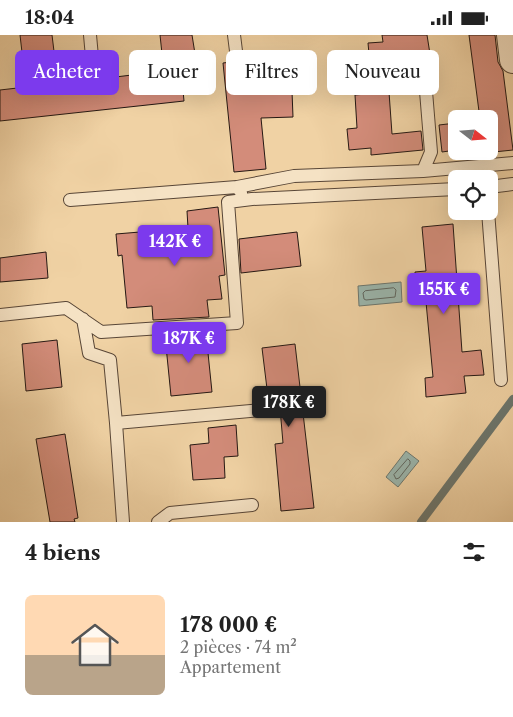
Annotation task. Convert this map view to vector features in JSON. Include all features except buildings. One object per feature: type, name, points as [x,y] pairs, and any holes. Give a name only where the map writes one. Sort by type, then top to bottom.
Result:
[{"type":"street","points":[[510,35],[513,60]]},
{"type":"lane","points":[[90,35],[91,50]]},
{"type":"lane","points":[[234,35],[236,50]]},
{"type":"lane","points":[[423,171],[430,152],[426,95]]},
{"type":"lane","points":[[70,200],[237,187],[294,176],[423,171],[513,163]]},
{"type":"lane","points":[[498,186],[513,184]]},
{"type":"lane","points":[[237,187],[247,200]]},
{"type":"lane","points":[[0,315],[66,308],[102,332],[237,323],[228,202],[448,189]]},
{"type":"lane","points":[[489,220],[501,380]]},
{"type":"lane","points":[[83,319],[89,353],[110,360],[123,522]]},
{"type":"lane","points":[[116,423],[272,409]]},
{"type":"lane","points":[[158,522],[170,513],[252,505]]},
{"type":"water","points":[[401,282],[402,302],[359,306],[358,286]]},
{"type":"water","points":[[406,451],[419,461],[398,487],[386,477]]},
{"type":"waterway","points":[[421,522],[513,399]]}]
